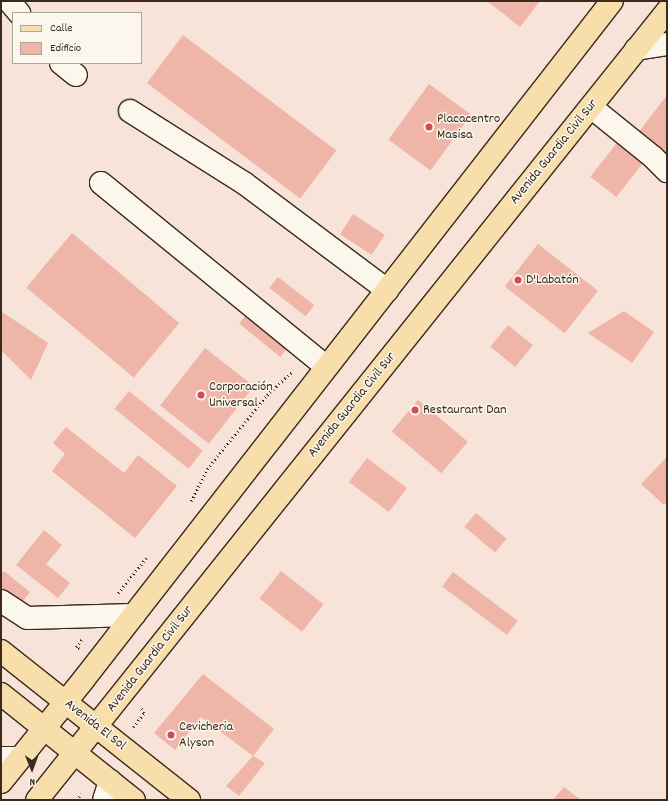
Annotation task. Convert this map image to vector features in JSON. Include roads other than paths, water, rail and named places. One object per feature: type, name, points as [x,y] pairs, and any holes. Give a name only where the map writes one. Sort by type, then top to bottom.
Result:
[{"type":"main road","points":[[1,782],[10,758],[44,728],[66,702],[612,1]]},
{"type":"main road","name":"Avenida Guardia Civil Sur","points":[[37,800],[667,11]]},
{"type":"main road","name":"Avenida El Sol","points":[[1,651],[189,800]]},
{"type":"main road","points":[[1,694],[75,753],[107,790],[134,800]]},
{"type":"lane","points":[[9,1],[18,12]]},
{"type":"lane","points":[[636,49],[667,44]]},
{"type":"lane","points":[[591,107],[653,157],[667,171]]},
{"type":"lane","points":[[130,111],[244,183],[387,290]]},
{"type":"lane","points":[[101,183],[327,367]]},
{"type":"lane","points":[[1,601],[27,618],[134,615]]},
{"type":"place","name":"Placacentro Masisa","points":[[429,127]]},
{"type":"place","name":"D'Labatón","points":[[518,280]]},
{"type":"place","name":"Corporación Universal","points":[[201,395]]},
{"type":"place","name":"Restaurant Dan","points":[[415,410]]},
{"type":"place","name":"Cevicheria Alyson","points":[[171,735]]}]
